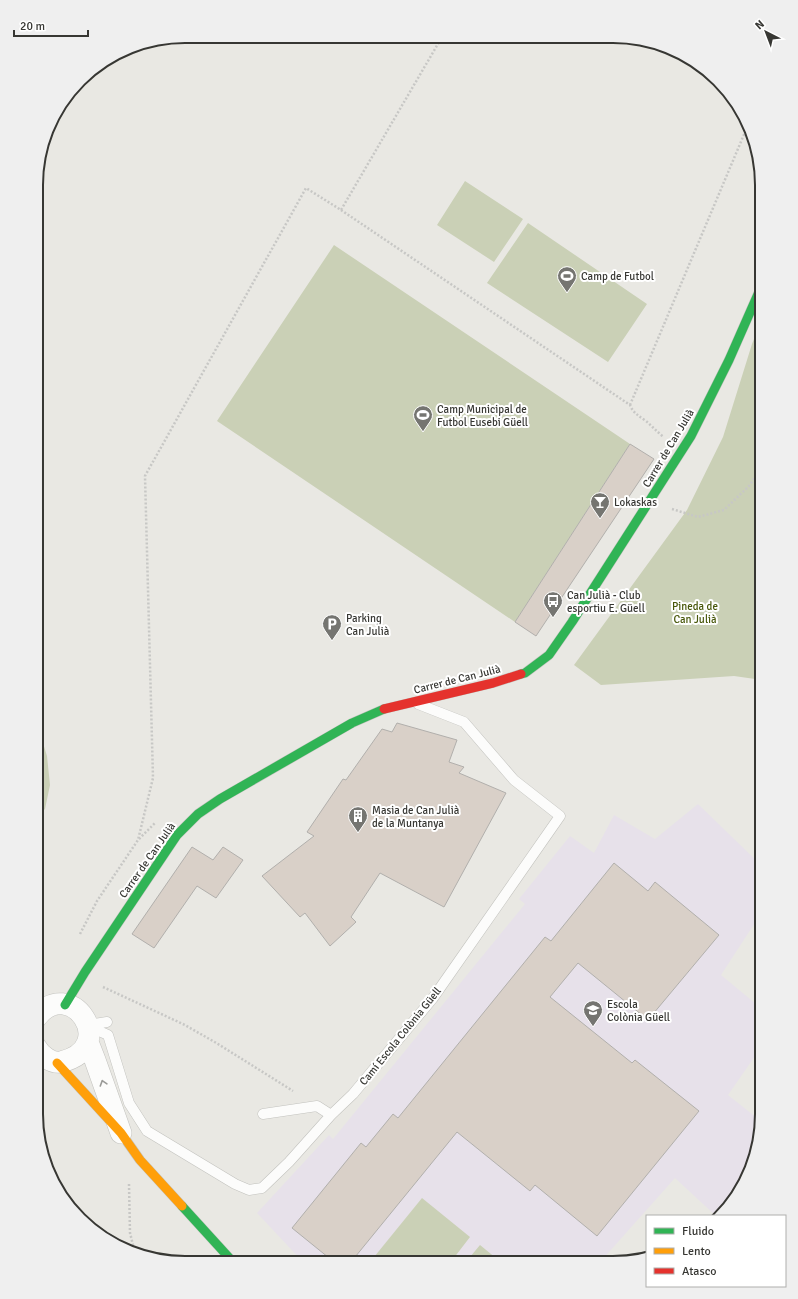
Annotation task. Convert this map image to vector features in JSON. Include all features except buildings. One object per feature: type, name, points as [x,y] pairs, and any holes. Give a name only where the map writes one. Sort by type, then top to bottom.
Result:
[{"type":"street","name":"Carrer de Can Julià","points":[[47,1008],[85,972],[177,835],[198,814],[220,799],[352,723],[385,709],[493,683],[525,673],[549,655],[572,622],[691,436],[728,360],[755,300]]},
{"type":"street","points":[[47,1008],[73,1007],[80,1012],[93,1030],[95,1060],[121,1133]]},
{"type":"street","points":[[57,1063],[70,1060],[77,1056],[83,1050],[93,1030]]},
{"type":"street","points":[[43,1056],[57,1063],[121,1133],[140,1160],[228,1256]]},
{"type":"lane","name":"Camí Escola Colònia Güell","points":[[93,1030],[108,1035],[129,1103],[147,1131],[235,1184],[249,1190],[262,1188],[289,1162],[331,1115],[353,1094],[433,998],[560,816],[514,780],[464,722],[412,702]]},
{"type":"lane","points":[[263,1114],[317,1106],[331,1115]]},
{"type":"path","points":[[341,210],[438,43]]},
{"type":"path","points":[[630,405],[744,132]]},
{"type":"path","points":[[78,938],[97,901],[138,840],[153,778],[145,476],[306,188],[630,405],[635,414],[647,422],[656,432],[669,440]]},
{"type":"path","points":[[652,497],[672,508],[698,517],[724,510],[749,486],[755,477]]},
{"type":"path","points":[[98,984],[185,1025],[212,1040],[317,1106]]},
{"type":"path","points":[[132,1246],[130,1233],[129,1179],[140,1160]]},
{"type":"shaded area","name":"Escola Colònia Güell","points":[[698,804],[755,859],[755,923],[721,975],[755,1003],[755,1056],[728,1095],[755,1116],[755,1123],[750,1150],[744,1168],[736,1185],[720,1207],[713,1214],[675,1178],[605,1256],[297,1256],[257,1213],[329,1135],[333,1139],[525,904],[519,899],[570,836],[594,853],[614,815],[655,839]]},
{"type":"green space","points":[[465,181],[523,219],[494,262],[437,225]]},
{"type":"green space","name":"Camp de Futbol","points":[[528,223],[647,304],[608,362],[487,283]]},
{"type":"green space","name":"Camp Municipal de Futbol Eusebi Güell","points":[[334,245],[630,444],[515,622],[217,421]]},
{"type":"green space","name":"Pineda de Can Julià","points":[[755,336],[755,679],[734,676],[601,685],[574,665],[687,510],[723,437]]},
{"type":"green space","points":[[43,743],[47,756],[50,785],[45,809],[43,811]]},
{"type":"green space","points":[[422,1198],[470,1237],[455,1256],[375,1256]]},
{"type":"green space","points":[[480,1245],[493,1256],[471,1256]]},
{"type":"traffic: fast","points":[[521,674],[525,673],[549,655],[572,622],[691,436],[729,360],[755,301]]},
{"type":"traffic: fast","points":[[65,1005],[85,972],[177,835],[198,814],[220,799],[352,723],[384,709]]},
{"type":"traffic: fast","points":[[182,1206],[228,1256]]},
{"type":"traffic: slow","points":[[57,1063],[121,1133],[140,1160],[182,1206]]},
{"type":"traffic: jam","points":[[384,709],[493,683],[521,674]]},
{"type":"place","name":"Camp de Futbol","points":[[567,293]]},
{"type":"place","name":"Camp Municipal de Futbol Eusebi Güell","points":[[423,432]]},
{"type":"place","name":"Lokaskas","points":[[600,519]]},
{"type":"place","name":"Can Julià - Club esportiu E. Güell","points":[[553,618]]},
{"type":"place","name":"Parking Can Julià","points":[[332,641]]},
{"type":"place","name":"Masia de Can Julià de la Muntanya","points":[[358,833]]},
{"type":"place","name":"Escola Colònia Güell","points":[[593,1027]]}]
